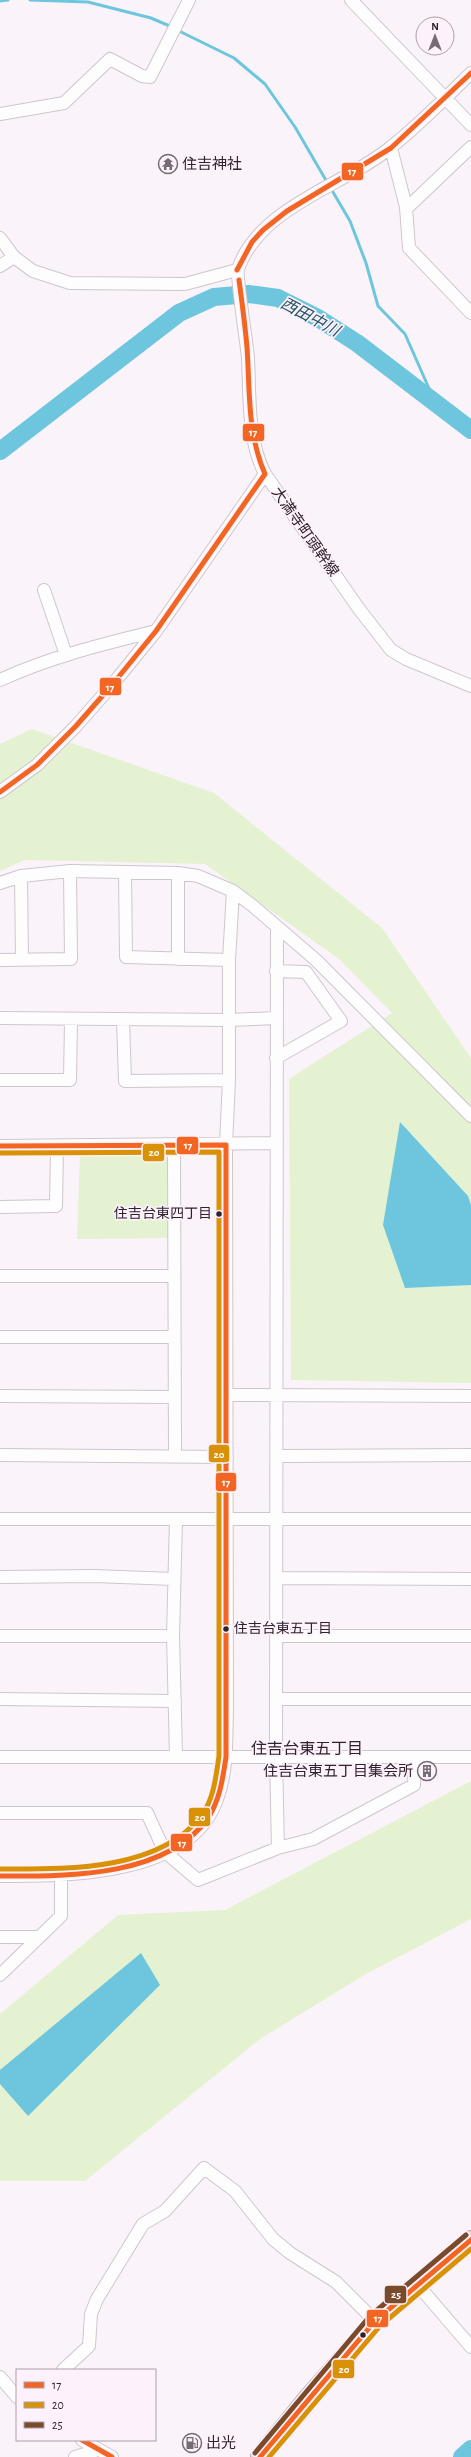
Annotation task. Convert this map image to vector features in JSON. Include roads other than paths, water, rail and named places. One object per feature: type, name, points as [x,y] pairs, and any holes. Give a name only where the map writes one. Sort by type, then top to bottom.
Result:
[{"type":"highway","points":[[260,2457],[306,2400],[375,2321],[471,2240]]},
{"type":"street","points":[[351,0],[471,125]]},
{"type":"street","points":[[0,114],[64,103],[110,59],[142,76],[150,77],[186,5]]},
{"type":"street","points":[[0,238],[14,257],[33,271],[70,283],[185,284],[238,275],[252,242],[262,230],[287,211],[391,148],[471,74]]},
{"type":"street","points":[[406,209],[471,147]]},
{"type":"street","points":[[391,148],[406,209],[409,248],[471,313]]},
{"type":"street","points":[[0,266],[14,257]]},
{"type":"street","name":"大満寺町頭幹線","points":[[238,275],[243,313],[252,429],[260,464],[265,474],[359,609],[391,650],[406,660],[471,686]]},
{"type":"street","points":[[0,792],[37,765],[76,726],[156,630],[265,474]]},
{"type":"street","points":[[44,590],[66,655]]},
{"type":"street","points":[[0,680],[25,668],[156,630]]},
{"type":"street","points":[[0,960],[71,959],[70,871]]},
{"type":"street","points":[[0,883],[21,876],[70,871],[178,873],[198,876],[233,891],[316,960],[471,1116]]},
{"type":"street","points":[[125,872],[126,957],[229,960]]},
{"type":"street","points":[[178,873],[178,959]]},
{"type":"street","points":[[21,876],[22,960]]},
{"type":"street","points":[[0,1876],[61,1876],[141,1864],[185,1842],[208,1819],[216,1803],[226,1757],[226,1145],[230,1020],[229,960],[233,891]]},
{"type":"street","points":[[278,928],[276,971],[278,1396],[278,1636],[276,1758],[278,1848]]},
{"type":"street","points":[[276,971],[306,972],[341,1021],[276,1058]]},
{"type":"street","points":[[0,1018],[71,1020],[230,1020],[276,1018]]},
{"type":"street","points":[[0,1080],[70,1080],[71,1020]]},
{"type":"street","points":[[123,1020],[125,1081],[229,1080]]},
{"type":"street","points":[[0,1146],[226,1145],[277,1143]]},
{"type":"street","points":[[174,1145],[175,1455]]},
{"type":"street","points":[[0,1207],[56,1206],[56,1146]]},
{"type":"street","points":[[0,1276],[174,1276]]},
{"type":"street","points":[[0,1337],[174,1337]]},
{"type":"street","points":[[227,1395],[471,1396]]},
{"type":"street","points":[[0,1396],[174,1397]]},
{"type":"street","points":[[0,1455],[227,1456]]},
{"type":"street","points":[[278,1456],[471,1455]]},
{"type":"street","points":[[0,1519],[471,1519]]},
{"type":"street","points":[[176,1519],[174,1579],[176,1756]]},
{"type":"street","points":[[0,1577],[94,1576],[174,1579]]},
{"type":"street","points":[[277,1578],[471,1579]]},
{"type":"street","points":[[0,1636],[174,1636]]},
{"type":"street","points":[[278,1636],[471,1636]]},
{"type":"street","points":[[0,1699],[175,1701]]},
{"type":"street","points":[[277,1699],[471,1699]]},
{"type":"street","points":[[0,1757],[471,1757]]},
{"type":"street","points":[[0,1813],[147,1813],[166,1852],[198,1880],[278,1848],[313,1839],[414,1785],[415,1758]]},
{"type":"street","points":[[0,1974],[61,1916],[61,1876]]},
{"type":"street","points":[[0,1937],[39,1937]]},
{"type":"street","points":[[63,2369],[89,2346],[91,2314],[97,2299],[143,2224],[165,2211],[204,2168],[235,2191],[273,2239],[290,2253],[336,2282],[375,2321]]},
{"type":"street","points":[[417,2284],[471,2347]]},
{"type":"street","points":[[0,2377],[16,2396]]},
{"type":"street","points":[[84,2441],[112,2457]]},
{"type":"street","points":[[75,2457],[98,2450]]},
{"type":"water","points":[[400,1122],[468,1196],[471,1205],[471,1285],[405,1288],[383,1225]]},
{"type":"water","points":[[141,1953],[160,1985],[28,2116],[0,2084],[0,2070]]},
{"type":"waterway","points":[[0,1],[8,0]]},
{"type":"waterway","points":[[30,0],[88,2],[151,18],[172,27]]},
{"type":"waterway","points":[[177,30],[234,58],[265,84],[295,127],[327,182]]},
{"type":"waterway","points":[[330,187],[350,221],[366,263],[378,306],[405,334],[435,402]]},
{"type":"waterway","name":"西田中川","points":[[0,451],[179,313],[214,297],[249,294],[278,298],[318,318],[357,343],[471,430]]},
{"type":"waterway","points":[[462,2457],[471,2449]]},
{"type":"place","name":"住吉神社","points":[[168,164]]},
{"type":"place","name":"住吉台東四丁目","points":[[219,1214]]},
{"type":"place","name":"住吉台東五丁目","points":[[226,1629]]},
{"type":"place","name":"住吉台東五丁目集会所","points":[[427,1771]]},
{"type":"place","name":"出光","points":[[192,2443]]},
{"type":"district","name":"住吉台東五丁目","points":[[307,1749]]}]
